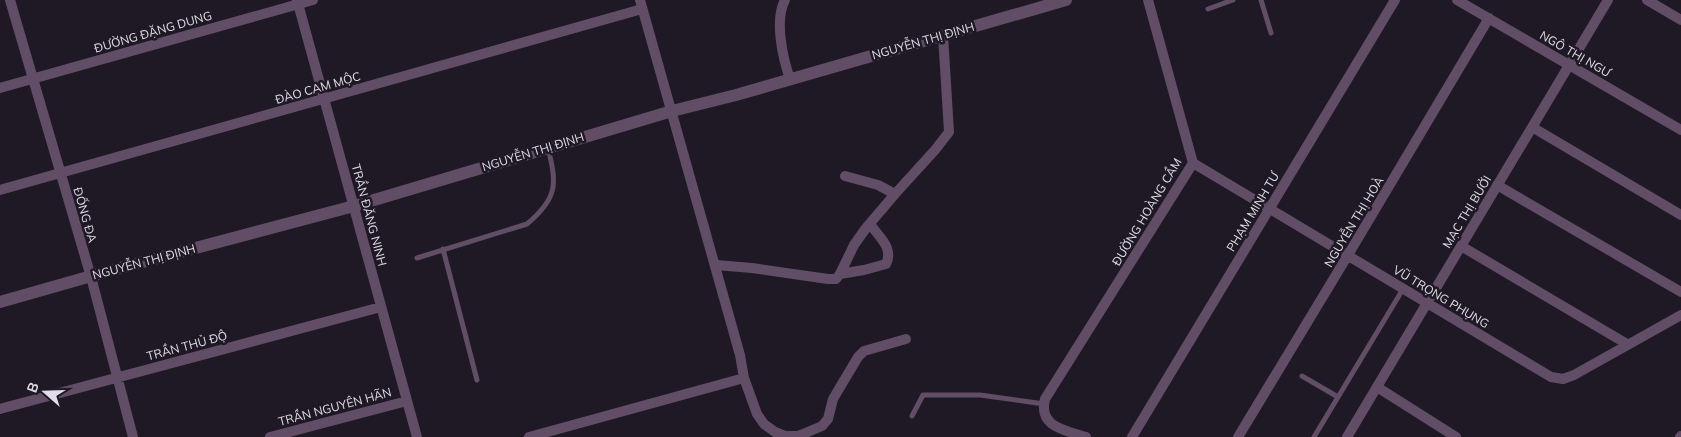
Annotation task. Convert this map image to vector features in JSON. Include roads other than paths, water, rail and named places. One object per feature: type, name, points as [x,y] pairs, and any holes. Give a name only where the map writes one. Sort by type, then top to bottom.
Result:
[{"type":"street","name":"ĐỐNG ĐA","points":[[10,0],[90,276],[133,437]]},
{"type":"street","name":"ĐƯỜNG ĐẶNG DUNG","points":[[0,88],[298,2],[313,0]]},
{"type":"street","points":[[785,0],[781,13],[782,44],[790,79]]},
{"type":"street","name":"NGUYỄN THỊ ĐỊNH","points":[[0,302],[90,276],[354,206],[672,111],[1066,0]]},
{"type":"street","name":"ĐƯỜNG HOÀNG CẦM","points":[[1044,404],[1045,399],[1193,163],[1148,0]]},
{"type":"street","name":"PHẠM MINH TƯ","points":[[1132,437],[1395,0]]},
{"type":"street","name":"NGÔ THỊ NGƯ","points":[[1457,0],[1681,130]]},
{"type":"street","name":"MẠC THỊ BƯỞI","points":[[1347,437],[1608,0]]},
{"type":"street","points":[[1647,0],[1681,20]]},
{"type":"street","name":"TRẦN ĐĂNG NINH","points":[[298,2],[417,437]]},
{"type":"street","points":[[641,5],[716,265],[740,355],[744,378],[756,414],[764,424],[785,436],[798,436],[822,426],[828,419],[833,399],[858,357],[864,351],[906,339]]},
{"type":"street","name":"ĐÀO CAM MỘC","points":[[0,190],[324,100],[641,5]]},
{"type":"street","name":"NGUYỄN THỊ HOÀ","points":[[1238,437],[1489,18]]},
{"type":"street","points":[[716,265],[828,279],[836,278],[840,274],[854,245],[870,224],[949,132],[943,35]]},
{"type":"street","points":[[1532,127],[1681,215]]},
{"type":"street","name":"VŨ TRỌNG PHỤNG","points":[[1193,163],[1551,377],[1563,379],[1574,375],[1681,315]]},
{"type":"street","points":[[844,176],[878,184],[895,194]]},
{"type":"street","points":[[1497,185],[1681,292]]},
{"type":"street","points":[[840,274],[886,264],[889,258],[889,250],[870,224]]},
{"type":"street","points":[[1461,246],[1627,344]]},
{"type":"street","name":"TRẦN THỦ ĐỘ","points":[[0,409],[381,307]]},
{"type":"street","points":[[531,437],[744,378]]},
{"type":"street","points":[[1377,387],[1456,437]]},
{"type":"street","name":"TRẦN NGUYÊN HÃN","points":[[270,437],[407,401]]},
{"type":"street","points":[[1044,404],[1044,414],[1047,420],[1057,427],[1086,437]]},
{"type":"lane","points":[[1208,9],[1233,0]]},
{"type":"lane","points":[[1261,0],[1271,33]]},
{"type":"lane","points":[[417,258],[527,224],[548,201],[555,185],[554,171],[548,147]]},
{"type":"lane","points":[[443,250],[477,380]]},
{"type":"lane","points":[[1314,437],[1403,289]]},
{"type":"lane","points":[[1302,376],[1338,397]]},
{"type":"lane","points":[[912,416],[923,395],[980,395],[1044,404]]}]
